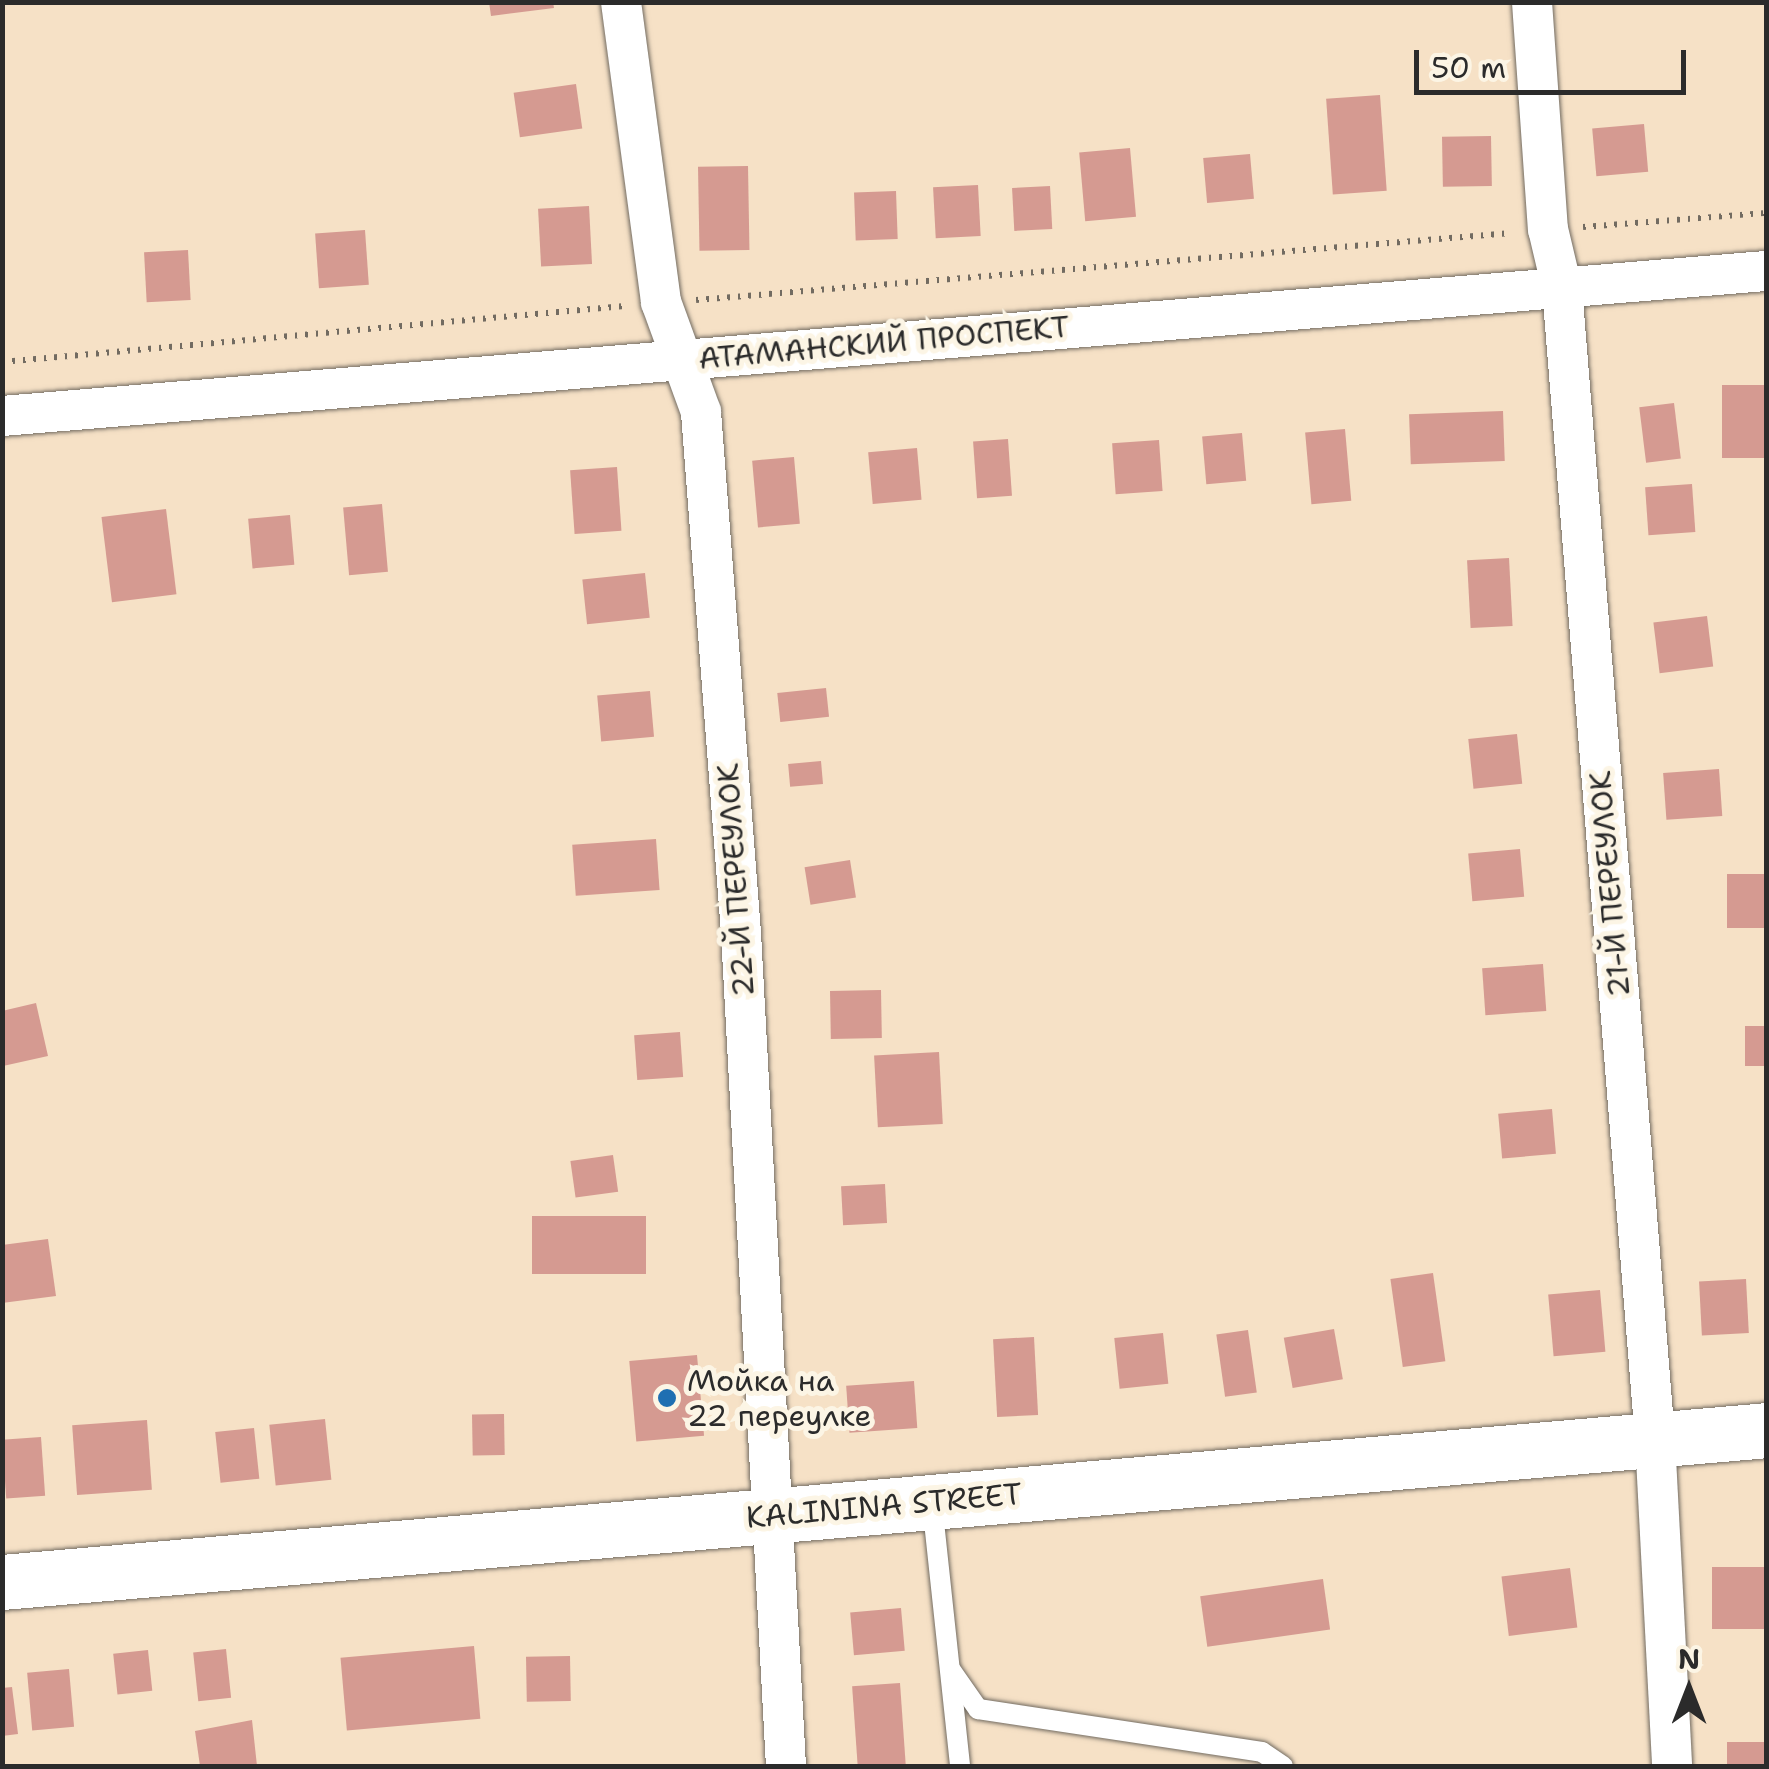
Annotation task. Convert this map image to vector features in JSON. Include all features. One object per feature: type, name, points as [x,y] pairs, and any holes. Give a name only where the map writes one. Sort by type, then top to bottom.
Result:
[{"type":"main road","name":"KALININA STREET","points":[[2,1582],[1766,1430]]},
{"type":"street","name":"22-Й ПЕРЕУЛОК","points":[[621,2],[661,302],[701,412],[741,933],[786,1766]]},
{"type":"street","name":"21-Й ПЕРЕУЛОК","points":[[1532,2],[1548,230],[1562,288],[1655,1439],[1672,1766]]},
{"type":"street","name":"АТАМАНСКИЙ ПРОСПЕКТ","points":[[2,416],[1766,272]]},
{"type":"lane","points":[[932,1501],[960,1766]]},
{"type":"lane","points":[[950,1668],[978,1710],[1262,1752],[1284,1766]]},
{"type":"path","points":[[2,362],[661,302],[1766,213]]},
{"type":"building","points":[[489,2],[553,2],[554,8],[491,16]]},
{"type":"building","points":[[576,84],[582,129],[520,137],[514,93]]},
{"type":"building","points":[[1380,95],[1387,191],[1333,195],[1326,99]]},
{"type":"building","points":[[1644,124],[1648,172],[1596,176],[1592,129]]},
{"type":"building","points":[[1491,136],[1492,186],[1443,187],[1442,137]]},
{"type":"building","points":[[1130,148],[1136,217],[1085,221],[1079,152]]},
{"type":"building","points":[[1250,154],[1254,199],[1207,203],[1203,158]]},
{"type":"building","points":[[748,166],[749,250],[699,251],[698,167]]},
{"type":"building","points":[[978,185],[981,236],[936,238],[933,187]]},
{"type":"building","points":[[1050,186],[1052,229],[1014,231],[1012,188]]},
{"type":"building","points":[[896,191],[898,239],[856,240],[854,192]]},
{"type":"building","points":[[589,206],[592,264],[541,267],[538,209]]},
{"type":"building","points":[[365,230],[369,285],[319,288],[315,233]]},
{"type":"building","points":[[188,250],[191,300],[147,302],[144,252]]},
{"type":"building","points":[[1722,385],[1766,385],[1766,458],[1722,458]]},
{"type":"building","points":[[1674,403],[1681,459],[1646,463],[1639,407]]},
{"type":"building","points":[[1503,411],[1505,461],[1411,464],[1409,414]]},
{"type":"building","points":[[1345,429],[1351,501],[1311,504],[1305,432]]},
{"type":"building","points":[[1242,433],[1246,481],[1206,484],[1202,436]]},
{"type":"building","points":[[1008,439],[1012,496],[977,498],[973,441]]},
{"type":"building","points":[[1159,440],[1163,491],[1116,494],[1112,443]]},
{"type":"building","points":[[917,448],[922,500],[873,504],[868,452]]},
{"type":"building","points":[[794,457],[800,524],[758,527],[752,461]]},
{"type":"building","points":[[617,467],[621,531],[575,534],[570,470]]},
{"type":"building","points":[[1692,484],[1695,532],[1648,535],[1645,487]]},
{"type":"building","points":[[382,504],[388,572],[349,575],[343,507]]},
{"type":"building","points":[[166,509],[176,594],[112,602],[101,517]]},
{"type":"building","points":[[290,515],[294,565],[253,568],[248,519]]},
{"type":"building","points":[[1509,558],[1513,626],[1471,628],[1467,560]]},
{"type":"building","points":[[645,573],[650,618],[587,624],[582,580]]},
{"type":"building","points":[[1707,616],[1713,667],[1660,673],[1653,623]]},
{"type":"building","points":[[826,688],[829,717],[780,722],[777,693]]},
{"type":"building","points":[[650,691],[654,737],[601,741],[597,696]]},
{"type":"building","points":[[1517,734],[1522,784],[1473,789],[1468,739]]},
{"type":"building","points":[[821,761],[823,784],[790,787],[788,764]]},
{"type":"building","points":[[1719,769],[1722,816],[1666,820],[1663,773]]},
{"type":"building","points":[[656,839],[660,890],[576,896],[572,845]]},
{"type":"building","points":[[1520,849],[1524,897],[1472,901],[1468,854]]},
{"type":"building","points":[[850,860],[856,898],[811,905],[805,867]]},
{"type":"building","points":[[1727,874],[1766,874],[1766,928],[1727,928]]},
{"type":"building","points":[[1543,964],[1546,1011],[1485,1015],[1482,968]]},
{"type":"building","points":[[881,990],[882,1038],[831,1039],[830,991]]},
{"type":"building","points":[[36,1003],[48,1056],[3,1066],[2,1011]]},
{"type":"building","points":[[1745,1026],[1766,1026],[1766,1066],[1745,1066]]},
{"type":"building","points":[[680,1032],[683,1077],[637,1080],[634,1035]]},
{"type":"building","points":[[939,1052],[943,1124],[878,1127],[874,1055]]},
{"type":"building","points":[[1552,1109],[1556,1154],[1502,1159],[1498,1114]]},
{"type":"building","points":[[613,1155],[618,1192],[576,1198],[570,1161]]},
{"type":"building","points":[[885,1184],[887,1223],[843,1225],[841,1186]]},
{"type":"building","points":[[532,1216],[646,1216],[646,1274],[532,1274]]},
{"type":"building","points":[[48,1239],[56,1296],[2,1303],[2,1245]]},
{"type":"building","points":[[1433,1273],[1445,1361],[1403,1367],[1390,1279]]},
{"type":"building","points":[[1746,1279],[1749,1333],[1702,1335],[1699,1281]]},
{"type":"building","points":[[1600,1290],[1605,1352],[1554,1356],[1548,1295]]},
{"type":"building","points":[[1334,1329],[1343,1379],[1293,1388],[1284,1338]]},
{"type":"building","points":[[1248,1330],[1257,1392],[1225,1397],[1216,1334]]},
{"type":"building","points":[[1163,1333],[1168,1384],[1120,1389],[1114,1338]]},
{"type":"building","points":[[1034,1337],[1038,1415],[997,1417],[993,1339]]},
{"type":"building","name":"Мойка на 22 переулке","points":[[697,1355],[704,1436],[636,1442],[629,1361]]},
{"type":"building","points":[[914,1381],[917,1428],[849,1433],[846,1386]]},
{"type":"building","points":[[504,1414],[505,1455],[473,1456],[472,1415]]},
{"type":"building","points":[[325,1419],[331,1480],[276,1486],[269,1425]]},
{"type":"building","points":[[147,1420],[152,1490],[77,1495],[72,1425]]},
{"type":"building","points":[[254,1428],[259,1479],[221,1483],[215,1432]]},
{"type":"building","points":[[41,1437],[45,1496],[6,1499],[2,1440]]},
{"type":"building","points":[[1712,1567],[1766,1567],[1766,1629],[1712,1629]]},
{"type":"building","points":[[1570,1568],[1577,1628],[1509,1636],[1502,1576]]},
{"type":"building","points":[[1323,1579],[1330,1630],[1207,1647],[1200,1596]]},
{"type":"building","points":[[901,1608],[905,1651],[854,1655],[850,1612]]},
{"type":"building","points":[[474,1646],[480,1719],[347,1730],[341,1658]]},
{"type":"building","points":[[226,1649],[231,1698],[198,1701],[193,1652]]},
{"type":"building","points":[[148,1650],[152,1691],[117,1694],[113,1654]]},
{"type":"building","points":[[570,1656],[571,1701],[527,1702],[526,1657]]},
{"type":"building","points":[[69,1669],[74,1727],[32,1730],[27,1673]]},
{"type":"building","points":[[900,1683],[906,1766],[858,1766],[852,1686]]},
{"type":"building","points":[[12,1687],[18,1734],[2,1736],[2,1688]]},
{"type":"building","points":[[252,1720],[257,1766],[200,1766],[195,1731]]},
{"type":"building","points":[[1727,1742],[1766,1742],[1766,1766],[1727,1766]]},
{"type":"place","name":"Мойка на 22 переулке","points":[[667,1398]]}]
